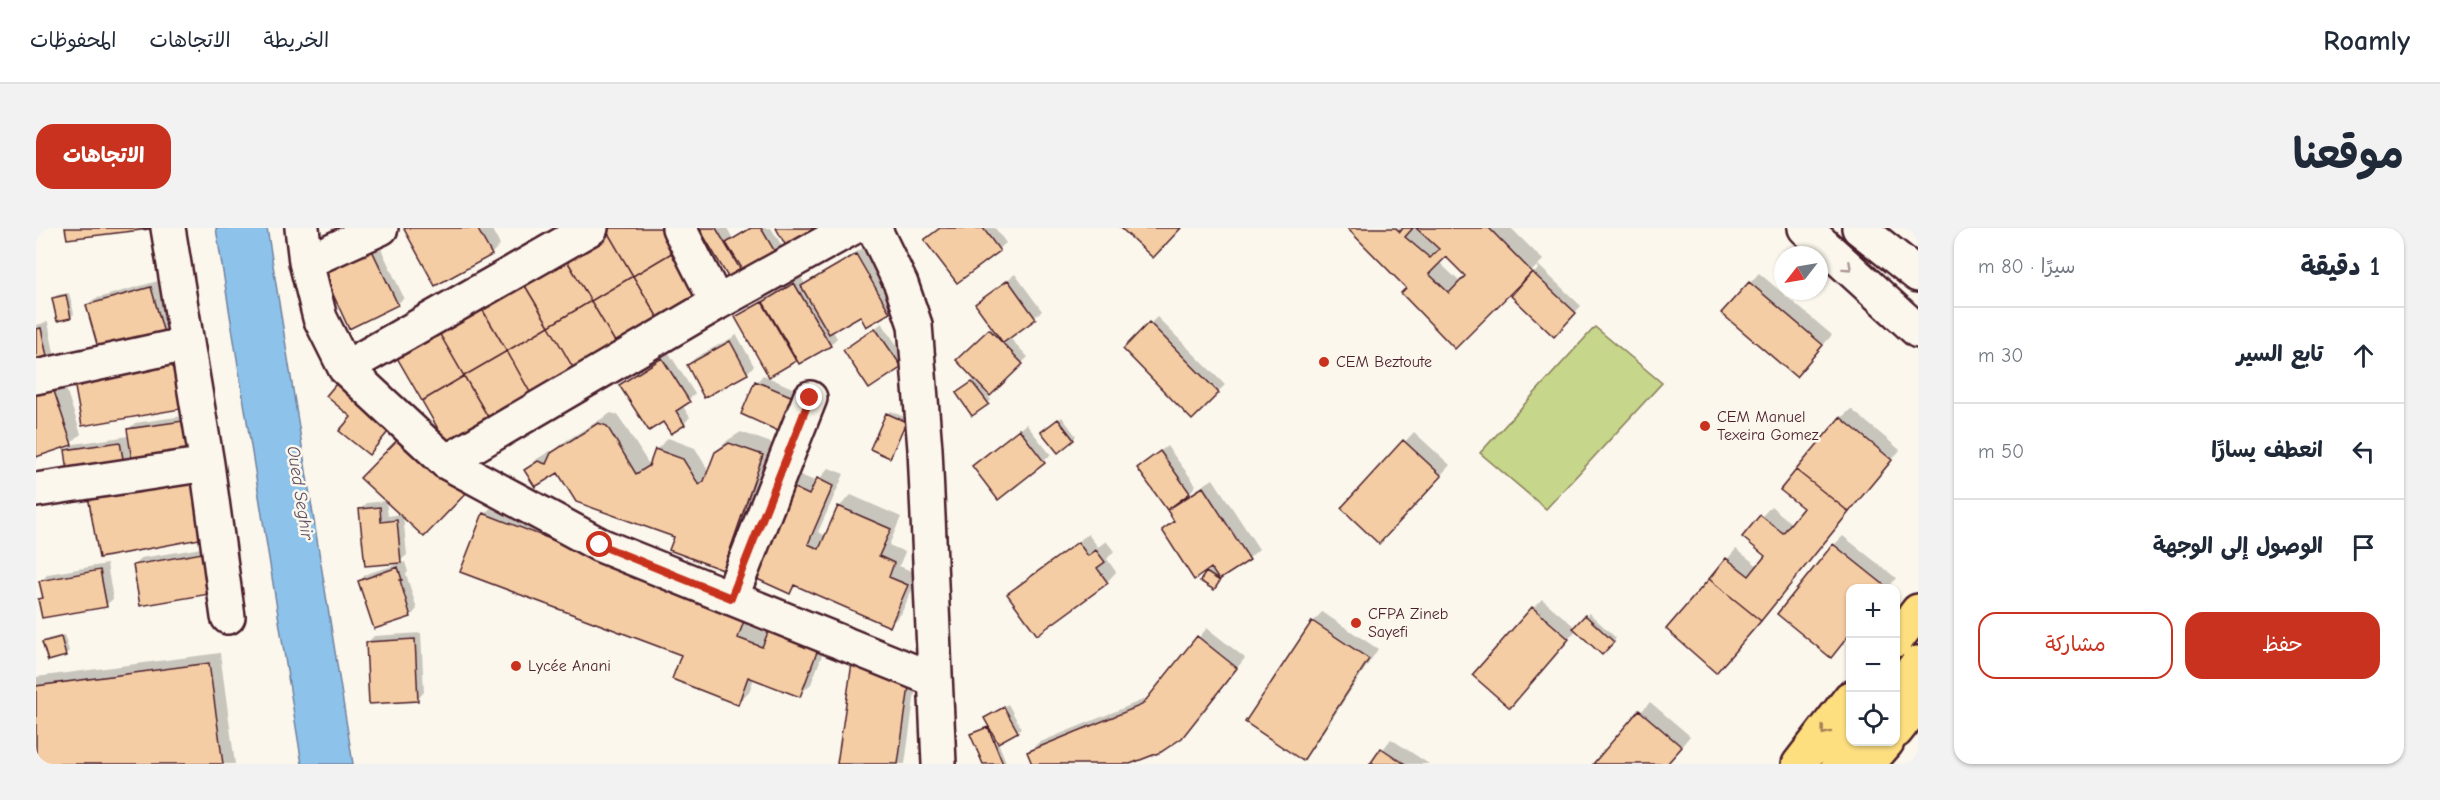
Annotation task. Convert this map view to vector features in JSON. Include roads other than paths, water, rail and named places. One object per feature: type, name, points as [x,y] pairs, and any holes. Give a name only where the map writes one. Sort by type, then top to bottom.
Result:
[{"type":"main road","points":[[1898,638],[1918,611]]},
{"type":"main road","points":[[1900,686],[1918,663]]},
{"type":"main road","points":[[1900,725],[1918,703]]},
{"type":"main road","points":[[1799,764],[1846,704]]},
{"type":"main road","points":[[1838,764],[1851,746]]},
{"type":"main road","points":[[1869,764],[1883,746]]},
{"type":"street","points":[[168,228],[207,464],[228,617]]},
{"type":"street","points":[[302,228],[306,262],[320,318],[345,368],[446,462],[600,545],[935,680]]},
{"type":"street","points":[[306,262],[381,228]]},
{"type":"street","points":[[345,368],[591,228]]},
{"type":"street","points":[[679,228],[717,303]]},
{"type":"street","points":[[446,462],[717,303],[852,228]]},
{"type":"street","points":[[874,228],[901,284],[915,325],[925,449],[939,764]]},
{"type":"street","points":[[1805,228],[1918,331]]},
{"type":"street","points":[[1859,228],[1918,275]]},
{"type":"street","points":[[36,377],[187,344]]},
{"type":"street","points":[[731,598],[810,398]]},
{"type":"street","points":[[36,490],[207,464]]},
{"type":"water","name":"Oued Seghir","points":[[216,228],[267,228],[353,764],[302,764]]},
{"type":"place","name":"CEM Beztoute","points":[[1324,362]]},
{"type":"place","name":"CEM Manuel Texeira Gomez","points":[[1705,426]]},
{"type":"place","name":"CFPA Zineb Sayefi","points":[[1356,623]]},
{"type":"place","name":"Lycée Anani","points":[[516,666]]}]
